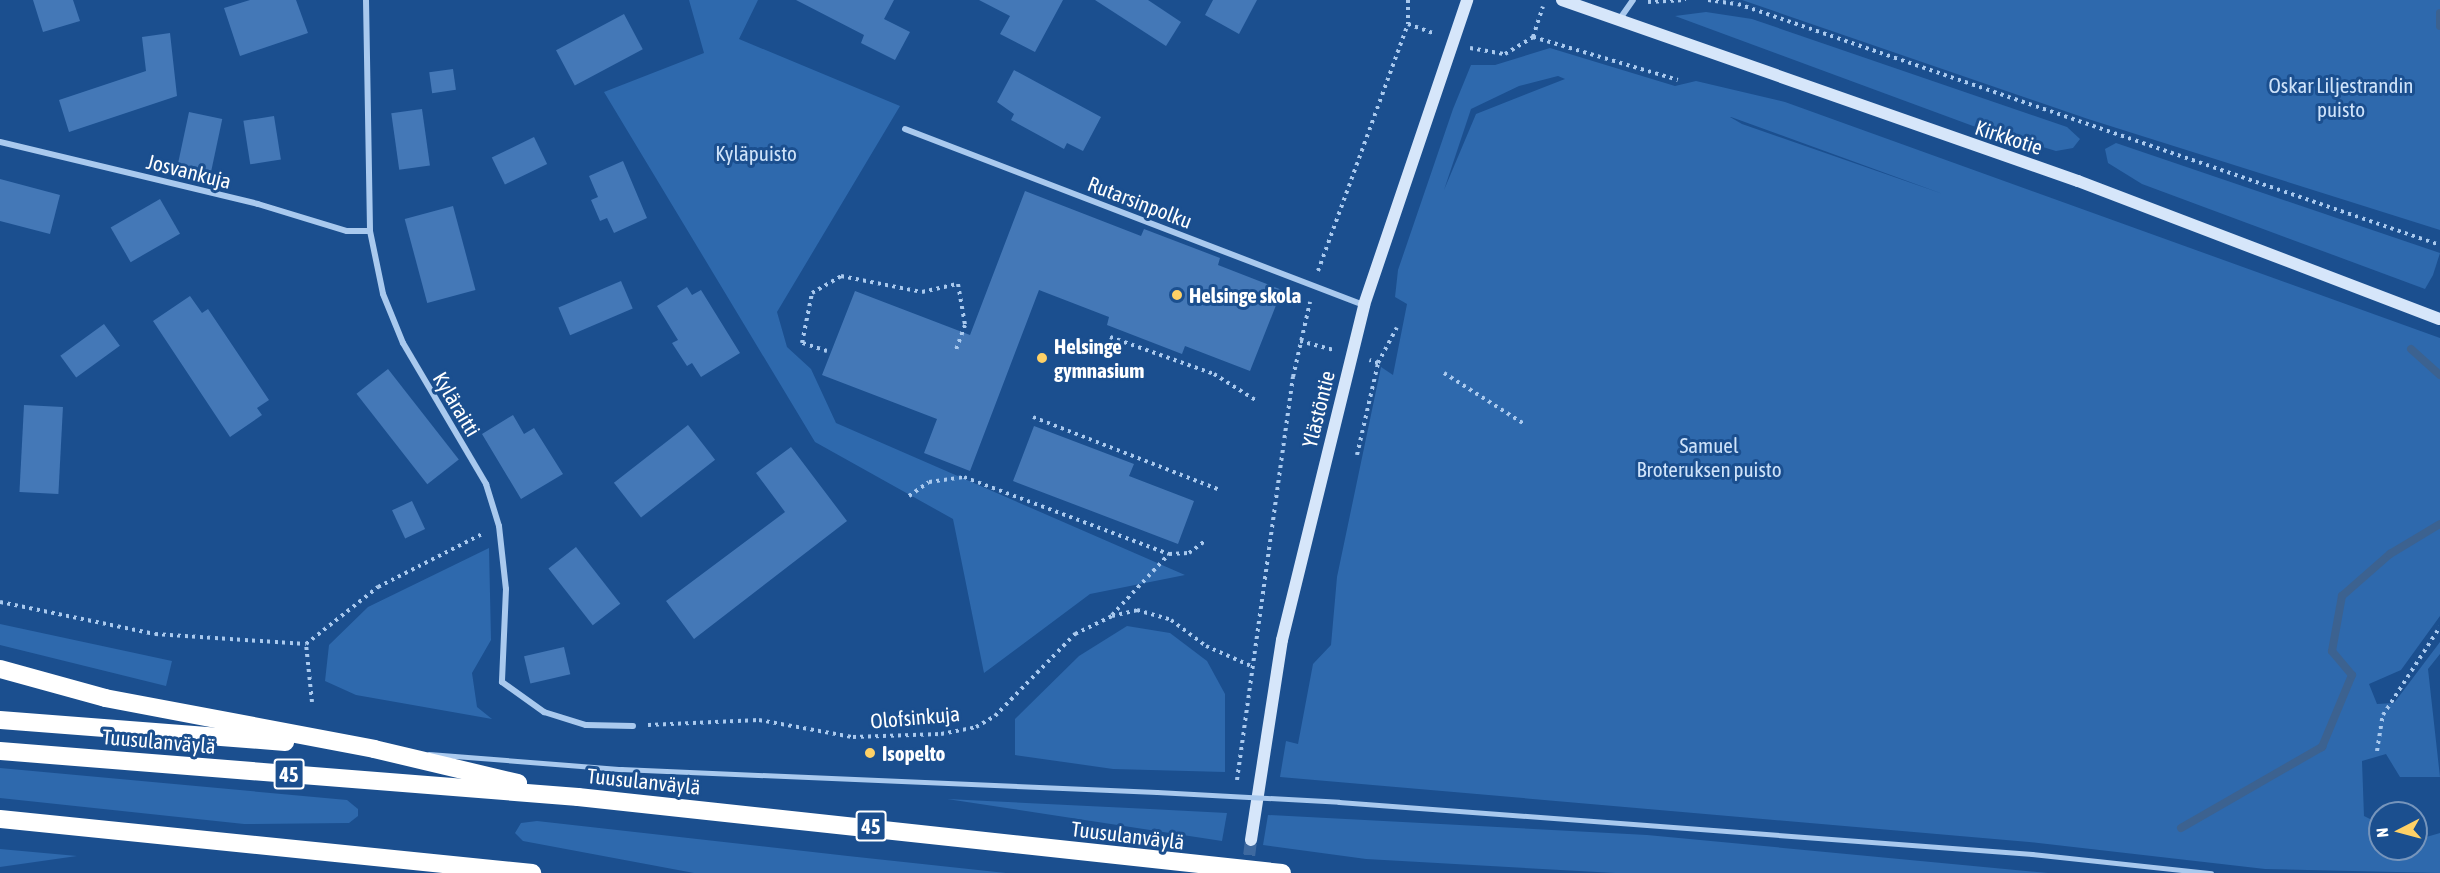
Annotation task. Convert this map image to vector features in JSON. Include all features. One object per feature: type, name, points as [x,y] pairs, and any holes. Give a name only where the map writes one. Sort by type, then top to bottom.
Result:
[{"type":"highway","points":[[0,669],[105,698],[374,749],[578,796]]},
{"type":"highway","points":[[0,720],[374,749]]},
{"type":"highway","name":"Tuusulanväylä","points":[[0,751],[578,796],[1282,873]]},
{"type":"highway","points":[[0,819],[532,873]]},
{"type":"street","name":"Kyläraitti","points":[[366,0],[370,231],[383,294],[403,343],[486,484],[499,526],[506,589],[502,682],[544,712],[586,725],[633,726]]},
{"type":"street","name":"Ylästöntie","points":[[1251,840],[1282,640],[1364,305],[1467,0]]},
{"type":"street","name":"Kirkkotie","points":[[1562,0],[2078,181],[2440,318]]},
{"type":"street","points":[[1619,20],[1633,0]]},
{"type":"street","name":"Rutarsinpolku","points":[[905,129],[1364,305]]},
{"type":"street","name":"Josvankuja","points":[[0,142],[258,204],[346,231],[370,231]]},
{"type":"lane","points":[[374,749],[621,769],[1339,802],[2032,854],[2211,873]]},
{"type":"path","points":[[1639,0],[1686,0]]},
{"type":"path","points":[[1708,0],[1738,4],[2440,245]]},
{"type":"path","points":[[1235,791],[1293,377],[1314,286],[1408,24]]},
{"type":"path","points":[[1533,37],[1678,80]]},
{"type":"path","points":[[826,351],[802,343],[812,292],[841,276],[922,292],[958,284],[965,325],[956,350]]},
{"type":"path","points":[[1378,363],[1397,328]]},
{"type":"path","points":[[1110,337],[1214,374],[1257,401]]},
{"type":"path","points":[[1444,373],[1527,425]]},
{"type":"path","points":[[1033,417],[1218,489]]},
{"type":"path","points":[[909,496],[929,482],[964,477],[1169,554],[1189,553],[1206,540]]},
{"type":"path","points":[[0,602],[155,634],[306,644],[397,576],[499,526]]},
{"type":"path","points":[[1112,616],[1169,554]]},
{"type":"path","name":"Olofsinkuja","points":[[633,726],[759,720],[853,737],[940,734],[976,727],[995,716],[1075,634],[1112,616],[1137,610],[1171,620],[1206,646],[1251,666]]},
{"type":"path","points":[[2377,751],[2383,714],[2440,627]]},
{"type":"path","points":[[306,644],[312,702]]},
{"type":"green space","name":"Kyläpuisto","points":[[689,0],[758,0],[739,39],[900,106],[777,312],[787,347],[811,369],[836,423],[1185,575],[1090,594],[984,673],[953,519],[815,442],[604,92],[704,53]]},
{"type":"green space","name":"Oskar Liljestrandin puisto","points":[[1742,0],[2440,0],[2440,230],[2088,119]]},
{"type":"green space","points":[[1706,12],[1752,19],[2067,127],[2080,139],[2073,148],[2056,151],[1973,126],[1675,16]]},
{"type":"green space","name":"Samuel Broteruksen puisto","points":[[1550,48],[1675,86],[1696,81],[1785,102],[2440,338],[2440,616],[2401,670],[2369,684],[2377,704],[2394,703],[2440,642],[2440,654],[2428,669],[2440,777],[2400,777],[2386,754],[2362,761],[2364,816],[2368,818],[2368,861],[2428,861],[2428,836],[2440,833],[2440,873],[2265,869],[2029,842],[1280,777],[1286,741],[1298,744],[1313,664],[1331,645],[1337,577],[1381,367],[1393,375],[1407,304],[1395,297],[1398,270],[1453,109],[1471,65],[1495,65]],"holes":[[[1558,76],[1565,79],[1476,114],[1444,190],[1471,109],[1519,86]],[[1731,117],[1943,194],[1742,124]]]},
{"type":"green space","points":[[2116,143],[2440,253],[2433,275],[2425,289],[2142,184],[2108,163],[2105,149]]},
{"type":"green space","points":[[489,548],[491,640],[472,673],[477,707],[492,719],[356,695],[325,681],[329,645],[368,607]]},
{"type":"green space","points":[[0,624],[172,661],[166,686],[0,645]]},
{"type":"green space","points":[[1127,626],[1170,633],[1207,661],[1225,694],[1225,772],[1113,769],[1015,755],[1015,719],[1079,656]]},
{"type":"green space","points":[[0,768],[347,800],[358,809],[358,816],[349,823],[244,824],[0,798]]},
{"type":"green space","points":[[947,799],[1150,809],[1227,813],[1222,841]]},
{"type":"green space","points":[[1268,815],[1647,835],[2048,873],[1615,873],[1366,859],[1263,845]]},
{"type":"green space","points":[[537,821],[1006,873],[694,873],[523,841],[515,833],[521,823]]},
{"type":"green space","points":[[0,849],[77,856],[0,867]]},
{"type":"building","points":[[33,0],[73,0],[80,21],[43,32]]},
{"type":"building","points":[[250,0],[296,0],[308,33],[240,56],[224,8]]},
{"type":"building","points":[[796,0],[894,0],[884,19],[910,32],[895,60],[861,43],[864,35]]},
{"type":"building","points":[[979,0],[1063,0],[1035,52],[1000,34],[1010,16]]},
{"type":"building","points":[[1095,0],[1148,0],[1181,22],[1166,46]]},
{"type":"building","points":[[1213,0],[1257,0],[1239,34],[1205,15]]},
{"type":"building","points":[[624,14],[643,49],[575,85],[556,50]]},
{"type":"building","points":[[170,33],[177,96],[69,132],[59,100],[146,71],[142,37]]},
{"type":"building","points":[[453,69],[456,90],[432,93],[429,72]]},
{"type":"building","points":[[1014,70],[1101,117],[1083,151],[1067,143],[1064,149],[1011,120],[1014,114],[997,102]]},
{"type":"building","points":[[422,109],[430,165],[399,170],[391,113]]},
{"type":"building","points":[[189,112],[222,119],[211,172],[178,165]]},
{"type":"building","points":[[274,116],[281,159],[250,164],[243,121]]},
{"type":"building","points":[[534,137],[547,164],[505,185],[492,158]]},
{"type":"building","points":[[623,161],[647,218],[614,233],[607,218],[600,221],[591,200],[598,197],[589,176]]},
{"type":"building","points":[[0,179],[60,195],[50,234],[0,221]]},
{"type":"building","points":[[1025,191],[1141,236],[1144,229],[1220,258],[1218,265],[1282,290],[1250,371],[1185,346],[1182,354],[1107,325],[1109,317],[1039,290],[970,471],[924,453],[937,419],[822,375],[855,291],[970,335]]},
{"type":"building","points":[[160,199],[180,234],[131,262],[111,228]]},
{"type":"building","points":[[453,206],[476,290],[427,303],[405,219]]},
{"type":"building","points":[[621,281],[633,309],[570,335],[558,308]]},
{"type":"building","points":[[687,287],[692,295],[701,290],[740,353],[701,377],[692,363],[687,366],[672,343],[678,340],[657,306]]},
{"type":"building","points":[[190,296],[202,313],[208,309],[269,400],[257,408],[262,415],[230,437],[153,321]]},
{"type":"building","points":[[104,324],[120,346],[76,378],[60,356]]},
{"type":"building","points":[[388,369],[459,460],[427,484],[356,394]]},
{"type":"building","points":[[24,405],[63,407],[58,494],[19,492]]},
{"type":"building","points":[[513,415],[524,434],[534,428],[563,474],[521,499],[482,434]]},
{"type":"building","points":[[688,425],[715,460],[641,518],[614,483]]},
{"type":"building","points":[[1034,426],[1134,464],[1129,476],[1194,501],[1178,544],[1013,481]]},
{"type":"building","points":[[791,447],[847,521],[694,639],[666,601],[785,512],[756,473]]},
{"type":"building","points":[[412,501],[425,529],[405,538],[392,510]]},
{"type":"building","points":[[576,547],[620,604],[593,625],[548,569]]},
{"type":"building","points":[[564,647],[570,674],[530,684],[524,656]]},
{"type":"waterway","points":[[2440,13],[2440,26]]},
{"type":"waterway","points":[[2411,349],[2440,375]]},
{"type":"waterway","points":[[2181,828],[2322,747],[2352,675],[2332,651],[2342,596],[2390,554],[2440,524]]},
{"type":"tunnel","points":[[1247,873],[1251,840]]},
{"type":"place","name":"Helsinge skola","points":[[1177,295]]},
{"type":"place","name":"Helsinge gymnasium","points":[[1042,358]]},
{"type":"place","name":"Isopelto","points":[[870,753]]}]
